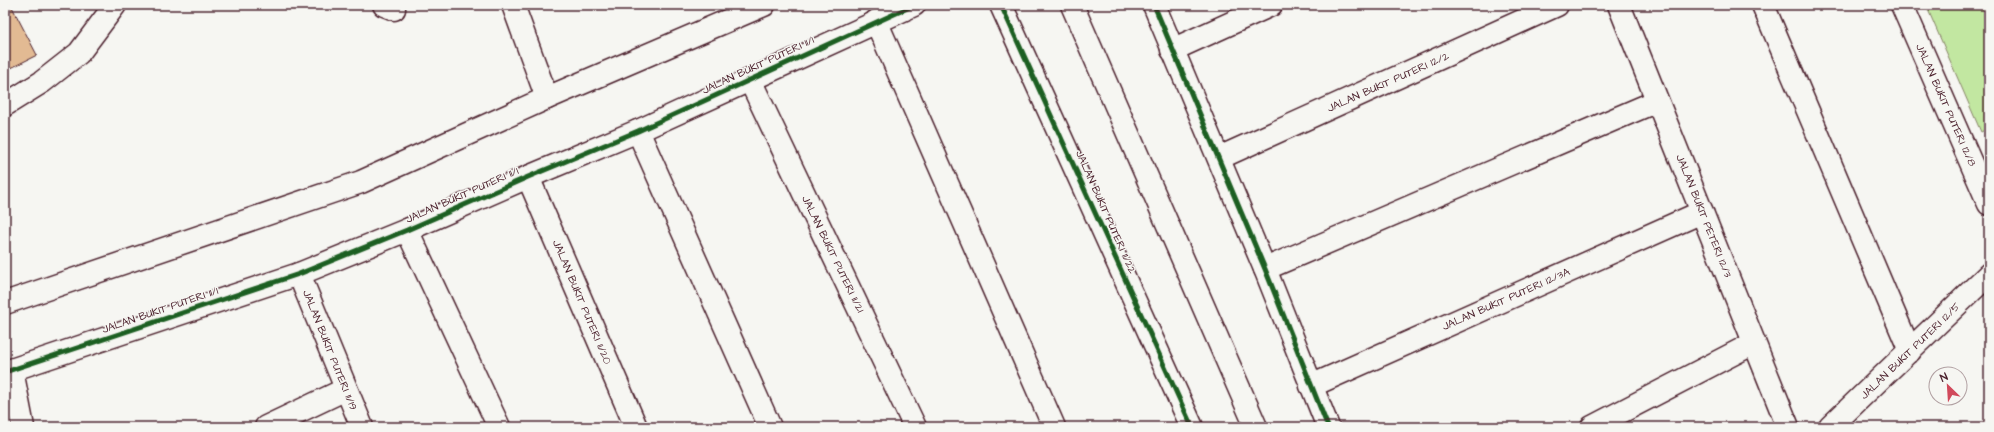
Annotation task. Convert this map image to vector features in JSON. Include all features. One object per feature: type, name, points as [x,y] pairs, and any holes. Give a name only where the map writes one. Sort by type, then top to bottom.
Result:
[{"type":"street","points":[[5,105],[42,82],[79,53],[115,5]]},
{"type":"street","points":[[513,5],[547,98]]},
{"type":"street","points":[[5,304],[360,182],[547,98],[764,5]]},
{"type":"street","name":"JALAN BUKIT PUTERI 11/1","points":[[8,371],[299,274],[407,230],[638,131],[876,21],[914,5]]},
{"type":"street","name":"JALAN BUKIT PUTERI 11/22","points":[[1001,5],[1192,427]]},
{"type":"street","points":[[1072,5],[1256,427]]},
{"type":"street","points":[[1154,5],[1265,269],[1328,427]]},
{"type":"street","points":[[1172,50],[1271,5]]},
{"type":"street","name":"JALAN BUKIT PUTERI 12/2","points":[[1219,158],[1558,5]]},
{"type":"street","name":"JALAN BUKIT PETERI 12/3","points":[[1619,5],[1788,427]]},
{"type":"street","points":[[1763,5],[1910,351]]},
{"type":"street","name":"JALAN BUKIT PUTERI 12/8","points":[[1902,5],[1989,204]]},
{"type":"street","points":[[876,21],[1054,427]]},
{"type":"street","name":"JALAN BUKIT PUTERI 11/21","points":[[750,80],[916,427]]},
{"type":"street","points":[[1265,269],[1657,101]]},
{"type":"street","points":[[638,131],[770,427]]},
{"type":"street","name":"JALAN BUKIT PUTERI 11/20","points":[[528,177],[636,427]]},
{"type":"street","name":"JALAN BUKIT PUTERI 12/3A","points":[[1311,386],[1702,212]]},
{"type":"street","points":[[407,230],[499,427]]},
{"type":"street","name":"JALAN BUKIT PUTERI 11/19","points":[[299,274],[362,427]]},
{"type":"street","name":"JALAN BUKIT PUTERI 12/5","points":[[1830,427],[1989,274]]},
{"type":"street","points":[[1592,427],[1754,343]]},
{"type":"street","points":[[8,371],[23,427]]},
{"type":"street","points":[[266,427],[346,389]]},
{"type":"green space","points":[[1926,5],[1989,5],[1989,128],[1981,132]]},
{"type":"building","points":[[5,5],[11,5],[37,55],[7,70],[5,66]]},
{"type":"cycle path","points":[[5,372],[299,274],[407,230],[638,131],[914,5]]},
{"type":"cycle path","points":[[1001,5],[1192,427]]},
{"type":"cycle path","points":[[1154,5],[1265,269],[1328,427]]}]
